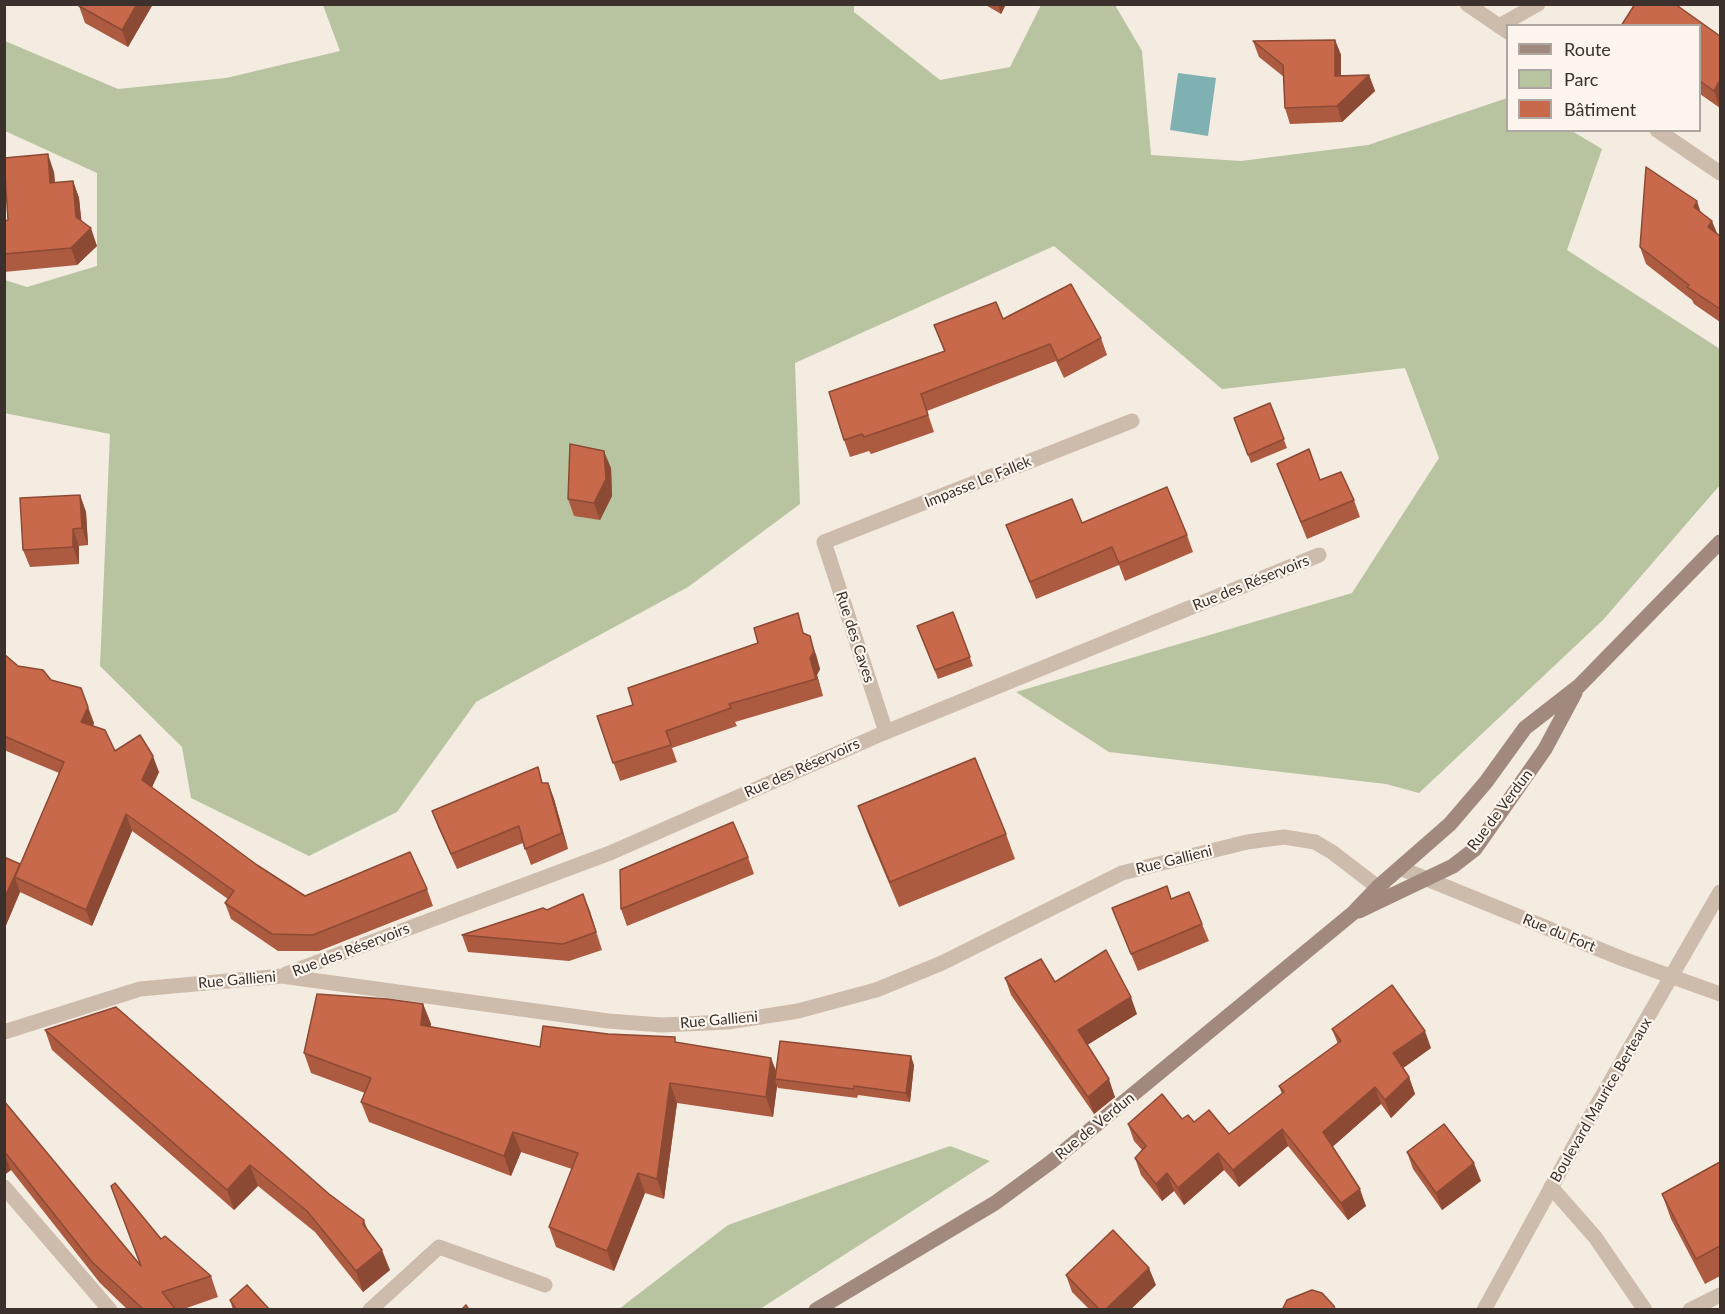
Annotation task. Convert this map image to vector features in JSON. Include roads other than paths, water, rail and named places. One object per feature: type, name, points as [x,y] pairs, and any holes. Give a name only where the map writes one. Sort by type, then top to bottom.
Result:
[{"type":"main road","name":"Rue de Verdun","points":[[816,1310],[995,1203],[1051,1162],[1353,913],[1378,887],[1456,818],[1525,728],[1579,686],[1720,542]]},
{"type":"main road","name":"Rue de Verdun","points":[[1353,913],[1391,898],[1454,866],[1475,849],[1545,749],[1579,686]]},
{"type":"street","points":[[1467,4],[1503,29]]},
{"type":"street","points":[[1510,24],[1538,4]]},
{"type":"street","points":[[1660,132],[1720,173]]},
{"type":"street","name":"Impasse Le Fallek","points":[[824,542],[1132,421]]},
{"type":"street","name":"Rue des Caves","points":[[824,542],[886,732]]},
{"type":"street","name":"Rue des Réservoirs","points":[[282,976],[610,853],[886,732],[1319,555]]},
{"type":"street","name":"Rue Gallieni","points":[[4,1032],[140,989],[282,976],[608,1021],[662,1024],[728,1022],[798,1011],[876,990],[942,963],[1122,873],[1247,842],[1284,837],[1315,842],[1391,898]]},
{"type":"street","name":"Rue du Fort","points":[[1400,868],[1623,959],[1674,975],[1720,994]]},
{"type":"street","name":"Boulevard Maurice Berteaux","points":[[1484,1310],[1551,1187],[1720,892]]},
{"type":"street","points":[[4,1187],[110,1310]]},
{"type":"street","points":[[1551,1187],[1595,1237],[1645,1310]]},
{"type":"street","points":[[370,1310],[439,1247],[545,1285]]},
{"type":"street","points":[[1690,1310],[1720,1294]]},
{"type":"water","points":[[1178,73],[1216,78],[1208,136],[1170,130]]}]
